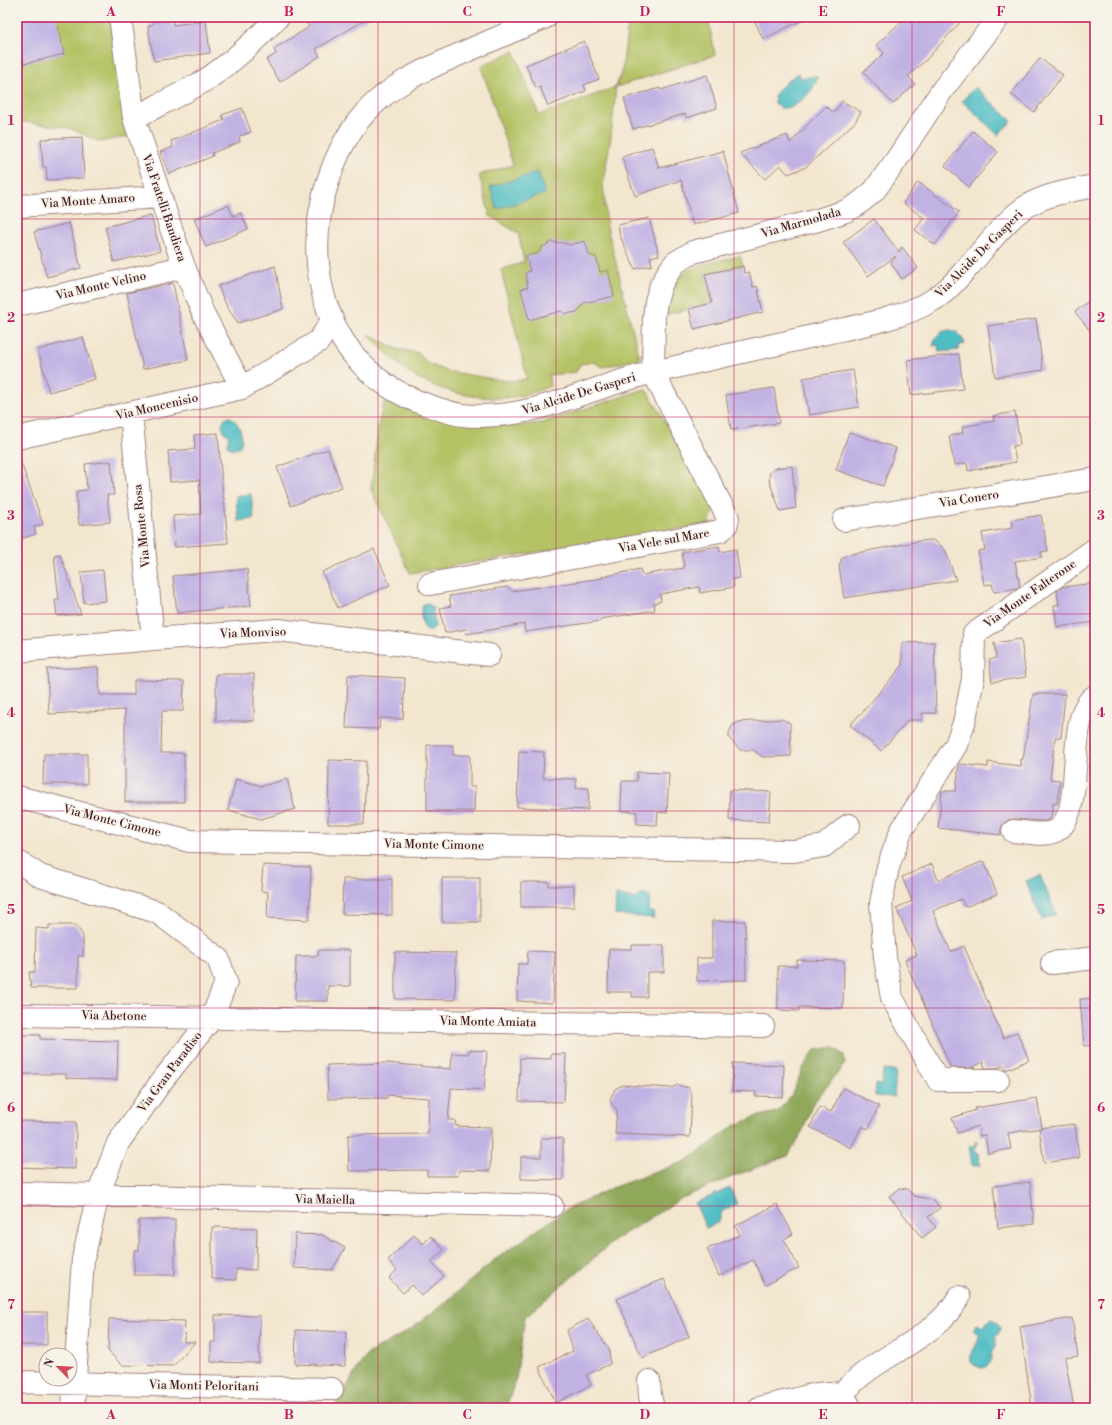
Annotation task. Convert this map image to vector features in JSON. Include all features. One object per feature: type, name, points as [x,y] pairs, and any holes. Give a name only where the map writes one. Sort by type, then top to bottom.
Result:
[{"type":"street","name":"Via Fratelli Bandiera","points":[[120,17],[134,118],[184,267],[203,313],[242,388]]},
{"type":"street","points":[[134,118],[200,83],[254,42],[278,17]]},
{"type":"street","name":"Via Alcide De Gasperi","points":[[546,17],[422,71],[400,83],[365,113],[340,149],[331,170],[320,211],[317,258],[320,278],[332,320],[340,337],[367,371],[381,382],[410,398],[437,409],[460,415],[498,416],[531,410],[630,378],[871,323],[909,311],[924,305],[946,290],[1010,220],[1025,208],[1041,200],[1095,186]]},
{"type":"street","name":"Via Marmolada","points":[[653,372],[654,317],[656,301],[666,274],[675,263],[693,252],[818,220],[846,211],[857,205],[874,190],[897,159],[943,89],[1000,17]]},
{"type":"street","name":"Via Monte Amaro","points":[[17,206],[160,197]]},
{"type":"street","name":"Via Monte Velino","points":[[17,306],[184,267]]},
{"type":"street","name":"Via Moncenisio","points":[[17,438],[242,388],[319,341],[332,320]]},
{"type":"street","name":"Via Vele sul Mare","points":[[430,584],[720,531],[726,526],[728,518],[653,372]]},
{"type":"street","name":"Via Monte Rosa","points":[[131,413],[153,639]]},
{"type":"street","name":"Via Conero","points":[[844,520],[1095,479]]},
{"type":"street","name":"Via Monte Falterone","points":[[998,1080],[938,1080],[892,998],[885,958],[882,903],[888,867],[901,830],[956,745],[964,723],[973,679],[974,634],[1095,549]]},
{"type":"street","name":"Via Monviso","points":[[17,651],[278,630],[489,655]]},
{"type":"street","points":[[1014,831],[1047,834],[1057,831],[1066,820],[1071,808],[1074,788],[1076,746],[1081,720],[1086,706],[1095,696]]},
{"type":"street","name":"Via Monte Cimone","points":[[17,797],[190,841],[794,851],[824,846],[848,825]]},
{"type":"street","name":"Via Gran Paradiso","points":[[17,861],[40,876],[156,912],[218,958],[226,982],[212,1018],[161,1082],[118,1143],[98,1195],[83,1259],[77,1347]]},
{"type":"street","points":[[1052,963],[1095,958]]},
{"type":"street","name":"Via Abetone","points":[[17,1015],[212,1018]]},
{"type":"street","name":"Via Monte Amiata","points":[[212,1018],[764,1026]]},
{"type":"street","name":"Via Maiella","points":[[17,1193],[552,1206]]},
{"type":"street","points":[[759,1408],[824,1393],[845,1401],[863,1374],[931,1330],[948,1314],[959,1297]]},
{"type":"street","points":[[649,1381],[650,1396],[653,1408]]},
{"type":"street","name":"Via Monti Peloritani","points":[[17,1382],[38,1382]]},
{"type":"street","name":"Via Monti Peloritani","points":[[78,1383],[332,1389]]},
{"type":"street","name":"Via Gran Paradiso","points":[[74,1408],[75,1387]]},
{"type":"green space","points":[[17,17],[110,17],[130,136],[100,142],[69,128],[17,121]]},
{"type":"green space","points":[[629,17],[708,17],[715,55],[616,87],[622,70]]},
{"type":"green space","points":[[514,51],[539,115],[616,87],[611,136],[603,184],[607,227],[640,359],[602,367],[594,362],[580,364],[576,372],[549,375],[550,386],[517,397],[505,398],[459,394],[437,387],[409,373],[368,334],[397,349],[418,353],[429,364],[446,371],[513,381],[527,379],[501,270],[524,262],[518,233],[490,216],[479,175],[513,165],[481,66]]},
{"type":"green space","points":[[740,256],[743,266],[705,274],[712,303],[665,315],[668,298],[673,286],[680,277],[689,270],[700,265]]},
{"type":"green space","points":[[645,389],[650,395],[714,509],[709,524],[410,573],[371,489],[379,422],[384,402],[486,424],[513,426],[542,423]]},
{"type":"green space","points":[[833,1047],[844,1055],[845,1064],[812,1105],[802,1133],[788,1156],[739,1174],[682,1198],[615,1240],[525,1317],[516,1379],[506,1408],[335,1408],[358,1367],[369,1353],[411,1329],[447,1301],[493,1261],[567,1209],[614,1187],[686,1161],[734,1126],[755,1117],[777,1112],[791,1096],[803,1068],[815,1050]]},
{"type":"water","points":[[799,73],[801,78],[817,76],[815,85],[797,104],[786,108],[780,108],[775,103],[774,97],[791,78]]},
{"type":"water","points":[[975,87],[1012,121],[998,135],[962,101]]},
{"type":"water","points":[[538,172],[545,194],[497,209],[490,187]]},
{"type":"water","points":[[950,330],[959,335],[965,344],[959,345],[959,350],[939,352],[938,345],[933,346],[935,339],[941,333]]},
{"type":"water","points":[[230,417],[238,426],[242,438],[239,447],[234,449],[228,447],[227,444],[229,436],[224,432],[222,424],[225,418]]},
{"type":"water","points":[[251,494],[254,519],[238,521],[236,496]]},
{"type":"water","points":[[425,603],[429,604],[433,608],[435,627],[431,631],[427,631],[425,629],[421,617],[423,605]]},
{"type":"water","points":[[1040,875],[1056,914],[1042,920],[1026,881]]},
{"type":"water","points":[[647,894],[650,896],[649,911],[653,912],[654,918],[615,915],[616,895],[634,899],[641,895]]},
{"type":"water","points":[[883,1070],[896,1071],[894,1097],[875,1096],[876,1084],[882,1085]]},
{"type":"water","points":[[975,1141],[977,1141],[977,1146],[975,1148],[975,1152],[979,1153],[980,1165],[972,1166],[969,1146],[976,1145]]},
{"type":"water","points":[[730,1188],[737,1204],[722,1211],[719,1222],[706,1228],[695,1203]]},
{"type":"water","points":[[991,1319],[997,1322],[1000,1329],[996,1337],[996,1346],[992,1351],[990,1363],[982,1368],[971,1362],[972,1354],[979,1338],[979,1333],[973,1329],[977,1324],[983,1327],[986,1322]]},
{"type":"building","points":[[17,17],[56,17],[64,54],[24,64],[17,31]]},
{"type":"building","points":[[165,17],[172,17],[173,25],[206,21],[210,53],[154,61],[148,27]]},
{"type":"building","points":[[303,17],[370,17],[316,49],[320,56],[280,82],[266,60],[276,54],[274,49],[309,27]]},
{"type":"building","points":[[753,17],[809,17],[763,39]]},
{"type":"building","points":[[906,17],[965,17],[925,61],[908,76],[915,84],[893,104],[863,72],[884,53],[876,45]]},
{"type":"building","points":[[584,41],[599,79],[584,85],[586,91],[548,106],[540,87],[536,88],[526,65]]},
{"type":"building","points":[[1040,58],[1063,75],[1034,112],[1011,94]]},
{"type":"building","points":[[707,75],[717,108],[687,118],[685,114],[633,129],[624,98],[660,88],[661,90]]},
{"type":"building","points":[[842,101],[861,112],[855,122],[806,167],[788,174],[780,165],[765,179],[740,153],[787,135],[790,143],[826,106],[834,113]]},
{"type":"building","points":[[242,108],[251,132],[239,136],[240,142],[212,153],[213,156],[169,174],[160,152],[173,147],[171,141],[224,120],[222,115]]},
{"type":"building","points":[[973,131],[998,152],[969,187],[945,166]]},
{"type":"building","points":[[82,137],[84,178],[47,180],[46,167],[43,167],[41,139]]},
{"type":"building","points":[[652,147],[659,168],[723,151],[739,213],[693,225],[681,180],[635,196],[622,157]]},
{"type":"building","points":[[918,182],[959,212],[935,245],[915,230],[924,218],[903,203]]},
{"type":"building","points":[[228,205],[233,216],[241,213],[248,229],[206,247],[194,219]]},
{"type":"building","points":[[151,215],[160,251],[114,262],[105,227]]},
{"type":"building","points":[[649,218],[659,255],[650,257],[652,265],[635,269],[620,236],[618,225]]},
{"type":"building","points":[[874,219],[899,252],[902,247],[918,268],[902,279],[891,263],[896,256],[868,276],[843,242]]},
{"type":"building","points":[[69,223],[81,268],[47,277],[34,232]]},
{"type":"building","points":[[585,241],[589,255],[596,257],[600,272],[608,270],[614,296],[584,303],[577,312],[566,314],[561,311],[529,320],[521,289],[528,287],[525,273],[530,271],[526,256],[539,253],[541,248],[551,242],[569,245]]},
{"type":"building","points":[[275,266],[283,309],[238,323],[227,307],[218,286]]},
{"type":"building","points":[[743,266],[744,273],[749,272],[753,287],[757,286],[763,312],[694,329],[689,309],[712,303],[705,274]]},
{"type":"building","points":[[173,283],[188,360],[143,369],[127,293]]},
{"type":"building","points":[[1095,296],[1095,337],[1075,312]]},
{"type":"building","points":[[1036,319],[1043,370],[995,377],[988,326]]},
{"type":"building","points":[[83,337],[95,379],[49,392],[38,350]]},
{"type":"building","points":[[959,354],[963,389],[911,395],[907,360]]},
{"type":"building","points":[[853,370],[859,407],[809,415],[803,378]]},
{"type":"building","points":[[774,388],[779,423],[731,430],[726,395]]},
{"type":"building","points":[[1015,412],[1020,445],[1013,446],[1016,462],[968,471],[967,463],[954,465],[949,436],[963,433],[962,427],[994,421],[993,416]]},
{"type":"building","points":[[849,432],[896,448],[883,486],[836,470]]},
{"type":"building","points":[[218,433],[228,543],[175,547],[173,516],[201,514],[199,480],[170,482],[168,451],[195,449],[194,435]]},
{"type":"building","points":[[328,449],[342,487],[291,506],[277,467]]},
{"type":"building","points":[[17,457],[19,457],[43,524],[34,527],[36,534],[17,540]]},
{"type":"building","points":[[111,461],[114,495],[107,495],[110,522],[79,525],[76,491],[87,490],[85,464]]},
{"type":"building","points":[[792,466],[796,508],[780,511],[769,480],[770,472],[776,468]]},
{"type":"building","points":[[1041,515],[1048,551],[1041,552],[1042,557],[1015,561],[1020,587],[994,592],[992,584],[984,585],[978,551],[985,550],[982,533],[1013,528],[1012,520]]},
{"type":"building","points":[[933,540],[945,550],[956,580],[844,598],[839,566],[842,558],[846,555],[920,541]]},
{"type":"building","points":[[719,546],[720,552],[736,549],[740,578],[733,579],[734,587],[700,593],[699,587],[660,594],[661,601],[654,603],[655,610],[601,619],[601,621],[525,632],[524,624],[467,634],[466,629],[445,633],[440,608],[451,606],[449,596],[507,587],[512,591],[603,578],[602,577],[640,569],[642,575],[684,568],[682,552]]},
{"type":"building","points":[[374,549],[390,585],[338,608],[322,572]]},
{"type":"building","points":[[60,554],[81,614],[57,616],[55,600],[59,600],[54,555]]},
{"type":"building","points":[[247,569],[251,606],[177,613],[173,576]]},
{"type":"building","points":[[103,570],[106,601],[84,603],[81,572]]},
{"type":"building","points":[[1095,583],[1095,622],[1057,627],[1054,605],[1059,605],[1057,591],[1062,587]]},
{"type":"building","points":[[1021,639],[1026,677],[992,682],[989,660],[996,658],[994,643]]},
{"type":"building","points":[[934,642],[936,713],[922,713],[922,720],[908,720],[881,751],[850,725],[902,666],[902,643]]},
{"type":"building","points":[[98,667],[100,695],[134,695],[134,680],[184,681],[183,711],[162,711],[161,753],[184,753],[184,802],[125,802],[125,710],[49,714],[47,669]]},
{"type":"building","points":[[216,674],[254,674],[254,721],[216,721]]},
{"type":"building","points":[[348,675],[405,678],[403,719],[380,718],[379,729],[346,728]]},
{"type":"building","points":[[1033,694],[1065,694],[1061,738],[1055,737],[1050,779],[1060,780],[1057,804],[1053,803],[1051,818],[1047,821],[1008,820],[1003,824],[1001,835],[938,828],[942,791],[956,791],[959,764],[988,767],[988,762],[1021,766]]},
{"type":"building","points":[[782,719],[790,723],[791,756],[763,757],[753,750],[740,750],[729,738],[729,733],[732,726],[739,722]]},
{"type":"building","points":[[427,745],[453,745],[453,755],[470,755],[470,787],[475,787],[474,811],[427,811]]},
{"type":"building","points":[[519,751],[544,752],[543,778],[576,779],[576,788],[589,788],[588,810],[517,807]]},
{"type":"building","points":[[44,754],[87,754],[87,784],[43,784]]},
{"type":"building","points":[[329,760],[366,761],[364,824],[328,824]]},
{"type":"building","points":[[637,772],[669,773],[667,813],[658,812],[657,825],[637,824],[637,812],[621,811],[622,781],[637,781]]},
{"type":"building","points":[[236,779],[262,786],[287,779],[295,809],[261,819],[228,810]]},
{"type":"building","points":[[730,790],[771,792],[769,822],[729,820]]},
{"type":"building","points":[[984,861],[997,894],[965,907],[961,899],[933,911],[951,952],[964,946],[1003,1038],[1017,1032],[1029,1060],[1006,1070],[1004,1065],[998,1068],[985,1068],[983,1062],[971,1068],[951,1068],[905,960],[917,955],[896,908],[912,901],[902,877],[932,864],[938,880]]},
{"type":"building","points":[[263,865],[311,867],[309,920],[267,918],[268,892],[261,891]]},
{"type":"building","points":[[442,878],[480,878],[480,922],[442,922]]},
{"type":"building","points":[[343,879],[392,879],[392,915],[342,914]]},
{"type":"building","points":[[521,882],[549,882],[549,886],[574,886],[574,907],[521,907]]},
{"type":"building","points":[[712,921],[745,921],[746,980],[697,981],[697,958],[712,958]]},
{"type":"building","points":[[49,925],[76,925],[83,936],[83,956],[78,956],[78,988],[31,988],[29,972],[35,972],[36,928],[49,929]]},
{"type":"building","points":[[632,945],[664,945],[664,972],[647,972],[647,997],[632,997],[632,992],[608,992],[609,949],[632,949]]},
{"type":"building","points":[[319,950],[350,950],[350,986],[328,986],[328,1001],[295,1001],[296,956],[318,956]]},
{"type":"building","points":[[528,951],[555,952],[553,1003],[517,1001],[518,964],[527,964]]},
{"type":"building","points":[[395,952],[456,953],[455,1000],[395,999]]},
{"type":"building","points":[[797,960],[844,961],[843,1008],[799,1007],[799,1011],[778,1010],[778,966],[797,966]]},
{"type":"building","points":[[1095,998],[1095,1045],[1084,1046],[1080,999]]},
{"type":"building","points":[[17,1035],[40,1035],[40,1039],[118,1041],[117,1080],[66,1078],[66,1074],[17,1074]]},
{"type":"building","points":[[469,1050],[487,1051],[484,1090],[451,1088],[448,1120],[455,1120],[456,1126],[491,1127],[490,1171],[459,1170],[458,1176],[427,1176],[427,1170],[349,1171],[348,1135],[428,1134],[429,1098],[387,1095],[387,1098],[328,1099],[327,1065],[386,1063],[451,1069],[452,1053],[468,1054]]},
{"type":"building","points":[[551,1054],[566,1054],[564,1102],[519,1101],[520,1058],[551,1059]]},
{"type":"building","points":[[733,1063],[784,1065],[783,1097],[755,1096],[756,1092],[732,1091]]},
{"type":"building","points":[[623,1085],[671,1088],[678,1085],[689,1088],[692,1095],[690,1137],[615,1134],[617,1110],[612,1105],[610,1099],[615,1089]]},
{"type":"building","points":[[843,1088],[879,1106],[868,1129],[862,1126],[851,1148],[810,1127],[820,1107],[831,1112]]},
{"type":"building","points":[[1037,1098],[1042,1128],[1008,1133],[1011,1149],[988,1153],[985,1135],[980,1136],[978,1126],[957,1133],[952,1118],[976,1110],[975,1108]]},
{"type":"building","points":[[17,1121],[76,1122],[75,1169],[17,1167]]},
{"type":"building","points":[[1075,1124],[1079,1158],[1044,1163],[1039,1128]]},
{"type":"building","points":[[541,1138],[563,1138],[563,1180],[521,1179],[521,1157],[541,1157]]},
{"type":"building","points":[[1030,1182],[1034,1224],[998,1228],[993,1186]]},
{"type":"building","points":[[899,1188],[907,1189],[914,1196],[934,1200],[940,1208],[928,1217],[936,1227],[922,1238],[889,1196]]},
{"type":"building","points":[[777,1204],[793,1234],[784,1239],[799,1268],[765,1285],[753,1260],[719,1276],[707,1249],[740,1235],[735,1226]]},
{"type":"building","points":[[139,1220],[175,1220],[175,1275],[134,1275],[134,1250],[139,1250]]},
{"type":"building","points":[[212,1227],[257,1228],[256,1270],[236,1269],[236,1280],[212,1279]]},
{"type":"building","points":[[295,1234],[322,1235],[345,1248],[332,1270],[294,1268]]},
{"type":"building","points":[[414,1235],[423,1244],[431,1236],[444,1250],[431,1262],[444,1276],[422,1296],[412,1285],[403,1293],[389,1278],[397,1270],[388,1260]]},
{"type":"building","points":[[664,1279],[689,1337],[642,1358],[617,1299]]},
{"type":"building","points":[[17,1312],[47,1312],[47,1345],[17,1345]]},
{"type":"building","points":[[215,1315],[260,1316],[259,1363],[211,1362],[211,1342],[215,1342]]},
{"type":"building","points":[[1072,1318],[1078,1356],[1065,1358],[1074,1408],[1032,1408],[1020,1327]]},
{"type":"building","points":[[109,1319],[185,1321],[184,1342],[195,1342],[173,1366],[122,1365],[108,1351]]},
{"type":"building","points":[[588,1319],[609,1349],[610,1364],[586,1375],[591,1385],[556,1403],[539,1367],[573,1351],[567,1330]]},
{"type":"building","points":[[296,1330],[346,1332],[345,1366],[295,1364]]}]
